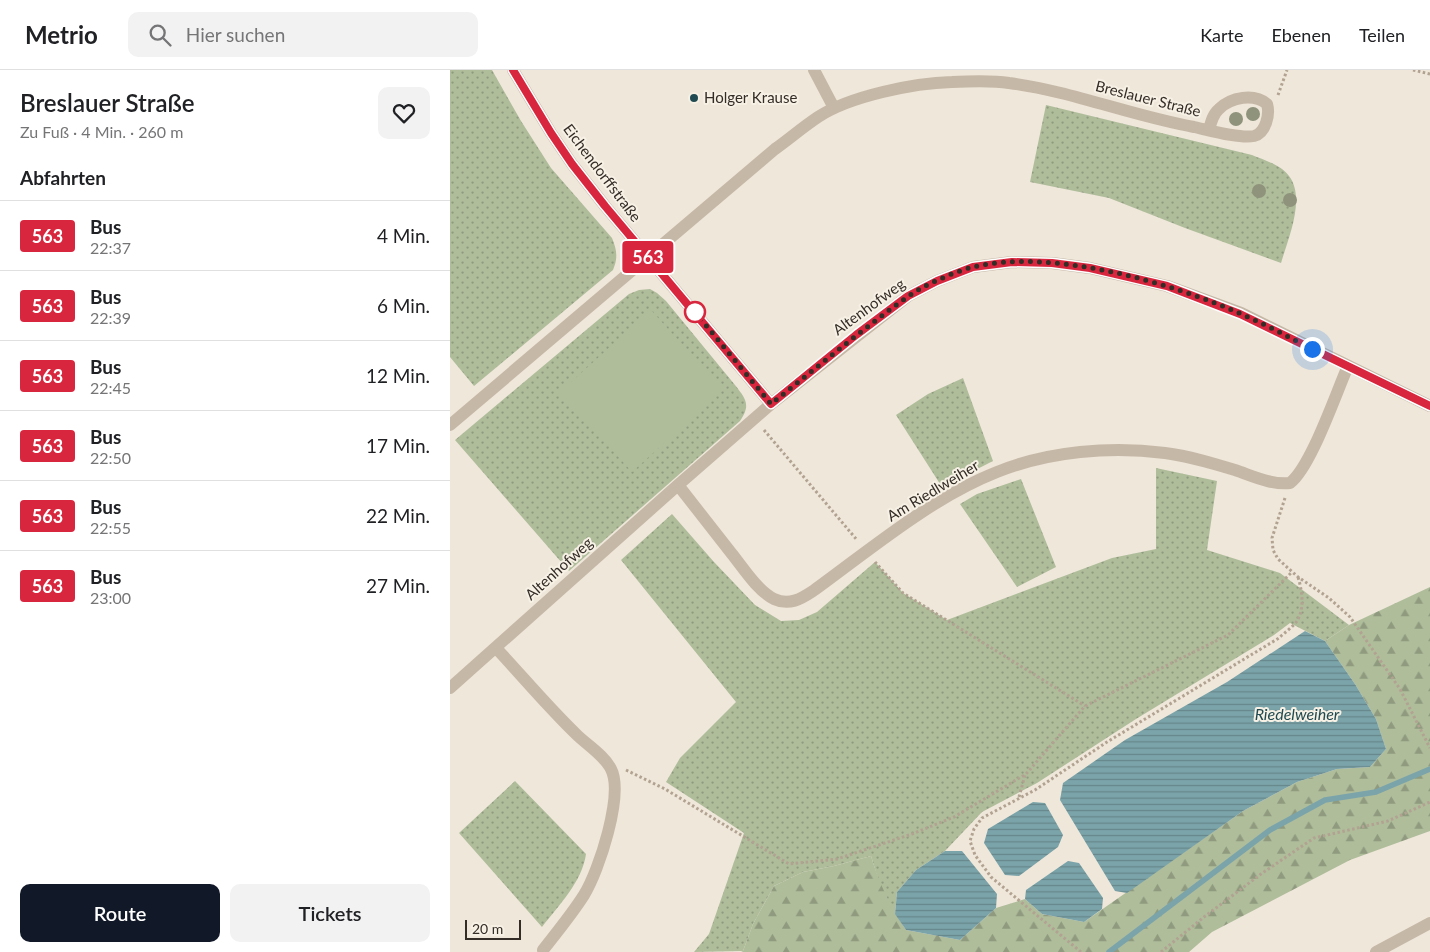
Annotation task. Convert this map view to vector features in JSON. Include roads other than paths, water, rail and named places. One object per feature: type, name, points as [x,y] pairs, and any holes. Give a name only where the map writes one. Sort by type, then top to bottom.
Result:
[{"type":"street","name":"Eichendorffstraße","points":[[513,70],[572,164],[771,404]]},
{"type":"street","points":[[814,70],[834,108]]},
{"type":"street","name":"Breslauer Straße","points":[[450,426],[775,150],[818,117],[853,100],[922,84],[951,82],[1008,83],[1042,89],[1162,121],[1209,130],[1236,135],[1256,136],[1262,131],[1269,109],[1267,104],[1255,98],[1236,99],[1218,110],[1209,130]]},
{"type":"street","name":"Altenhofweg","points":[[450,688],[754,418],[856,335],[908,296],[937,281],[973,267],[1012,262],[1052,263],[1090,268],[1167,286],[1240,314],[1430,406]]},
{"type":"street","name":"Am Riedlweiher","points":[[678,485],[751,578],[766,593],[775,599],[788,602],[800,600],[939,502],[976,481],[1020,464],[1056,456],[1103,450],[1138,450],[1167,453],[1219,465],[1274,483],[1290,484],[1306,462],[1348,366]]},
{"type":"street","points":[[496,648],[576,734],[603,758],[610,767],[616,786],[608,833],[596,872],[585,894],[543,950]]},
{"type":"street","points":[[1376,952],[1430,923]]},
{"type":"water","name":"Riedelweiher","points":[[1305,631],[1325,641],[1355,684],[1376,719],[1386,749],[1370,767],[1337,769],[1297,782],[1243,811],[1127,893],[1115,891],[1060,800],[1063,783],[1125,740],[1227,682]]},
{"type":"water","points":[[1033,802],[1045,803],[1063,835],[1058,847],[1019,876],[1005,875],[984,843],[988,829]]},
{"type":"water","points":[[945,851],[962,851],[997,894],[996,908],[960,940],[906,930],[895,914],[897,892],[916,870]]},
{"type":"water","points":[[1068,861],[1079,863],[1103,898],[1102,909],[1084,922],[1042,914],[1025,899],[1026,890]]},
{"type":"waterway","points":[[1109,952],[1270,830],[1325,800],[1376,792],[1430,769]]},
{"type":"place","name":"Holger Krause","points":[[694,98]]}]
